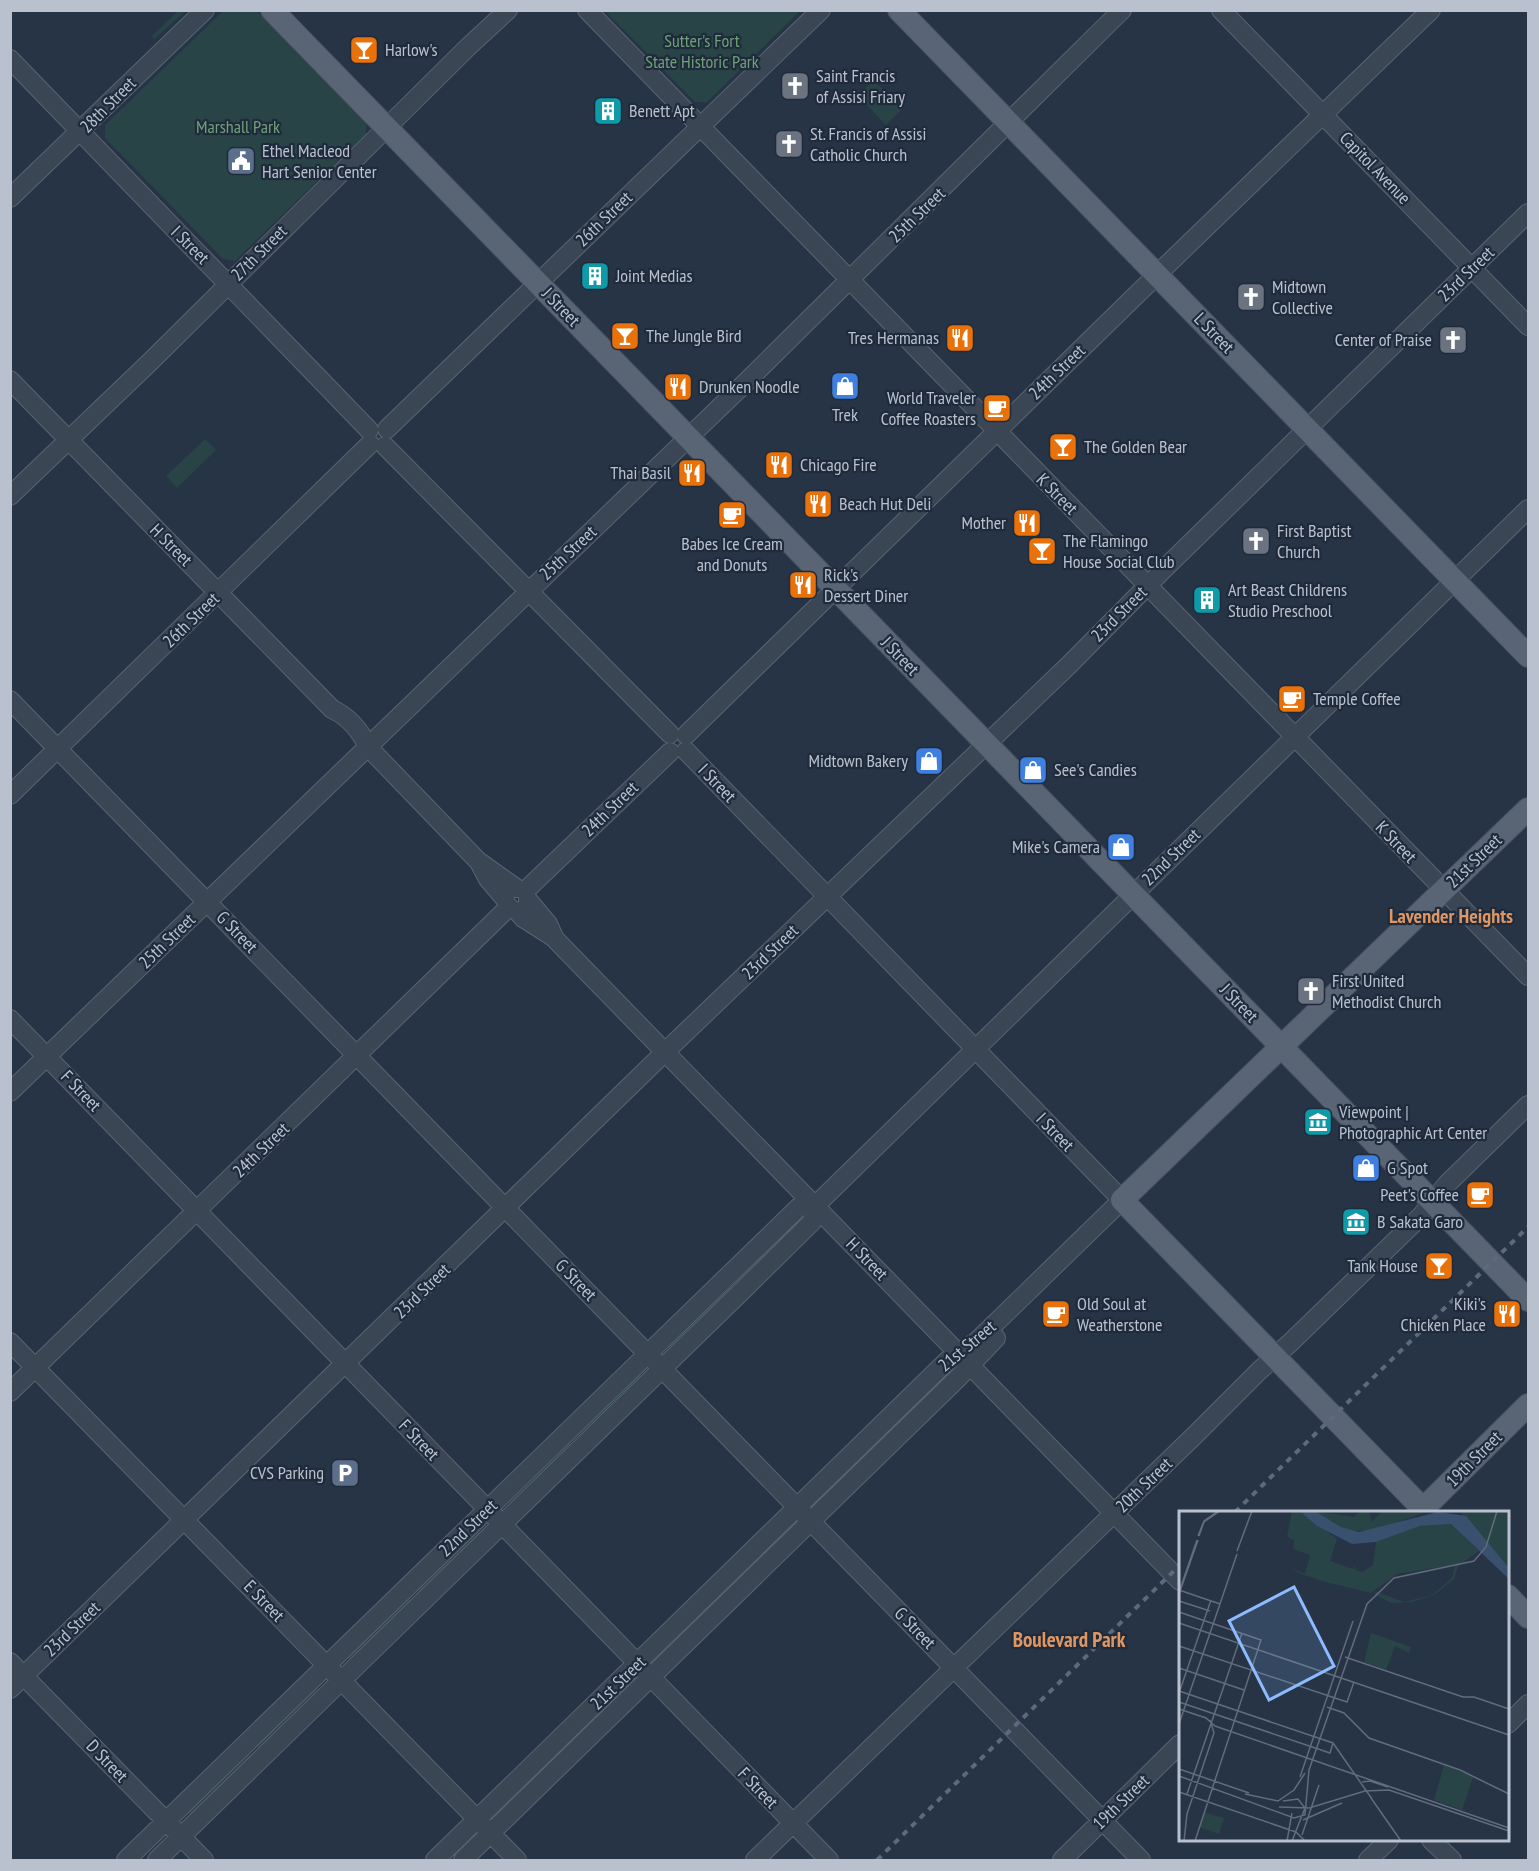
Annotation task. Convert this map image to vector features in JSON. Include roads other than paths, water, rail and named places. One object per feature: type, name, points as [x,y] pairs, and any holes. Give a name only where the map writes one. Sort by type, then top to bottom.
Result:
[{"type":"main road","name":"J Street","points":[[272,10],[1528,1300]]},
{"type":"main road","name":"L Street","points":[[899,10],[1528,656]]},
{"type":"main road","name":"21st Street","points":[[1128,1207],[1281,1046],[1528,809]]},
{"type":"main road","name":"I Street","points":[[1128,1207],[1423,1511]]},
{"type":"main road","name":"19th Street","points":[[1423,1511],[1528,1405]]},
{"type":"main road","points":[[1509,1597],[1528,1617]]},
{"type":"street","name":"28th Street","points":[[10,198],[205,10]]},
{"type":"street","name":"27th Street","points":[[10,496],[508,10]]},
{"type":"street","name":"K Street","points":[[587,10],[1528,976]]},
{"type":"street","name":"26th Street","points":[[10,795],[821,10]]},
{"type":"street","name":"25th Street","points":[[10,1092],[688,438],[1122,10]]},
{"type":"street","name":"Capitol Avenue","points":[[1221,10],[1528,326]]},
{"type":"street","name":"24th Street","points":[[10,1392],[1431,10]]},
{"type":"street","name":"I Street","points":[[10,59],[1128,1207]]},
{"type":"street","name":"23rd Street","points":[[10,1689],[665,1052],[1070,665],[1148,585],[1528,213]]},
{"type":"street","name":"H Street","points":[[10,380],[332,709],[343,714],[360,732],[368,747],[479,862],[488,879],[517,899],[538,929],[553,937],[1179,1580]]},
{"type":"street","name":"22nd Street","points":[[157,1860],[812,1222],[815,1206],[1528,509]]},
{"type":"street","name":"G Street","points":[[10,700],[1141,1860]]},
{"type":"street","name":"F Street","points":[[10,1019],[829,1860]]},
{"type":"street","name":"20th Street","points":[[755,1860],[1405,1232],[1447,1184],[1528,1105]]},
{"type":"street","name":"22nd Street","points":[[126,1860],[799,1208],[815,1206]]},
{"type":"street","name":"21st Street","points":[[463,1860],[798,1508],[948,1360],[977,1341],[1128,1207]]},
{"type":"street","name":"E Street","points":[[10,1342],[517,1860]]},
{"type":"street","name":"21st Street","points":[[435,1860],[812,1522],[958,1354]]},
{"type":"street","name":"D Street","points":[[10,1662],[204,1860]]},
{"type":"street","points":[[1509,1723],[1528,1704]]},
{"type":"street","name":"19th Street","points":[[1062,1860],[1179,1745]]},
{"type":"street","points":[[1368,1860],[1387,1841]]},
{"type":"street","points":[[1433,1841],[1452,1860]]},
{"type":"railway","points":[[1236,1511],[1528,1227]]},
{"type":"railway","points":[[877,1860],[1179,1566]]},
{"type":"place","name":"Harlow's","points":[[364,50]]},
{"type":"place","name":"Saint Francis of Assisi Friary","points":[[795,86]]},
{"type":"place","name":"Benett Apt","points":[[608,111]]},
{"type":"place","name":"St. Francis of Assisi Catholic Church","points":[[789,144]]},
{"type":"place","name":"Ethel Macleod Hart Senior Center","points":[[241,161]]},
{"type":"place","name":"Joint Medias","points":[[595,276]]},
{"type":"place","name":"Midtown Collective","points":[[1251,297]]},
{"type":"place","name":"The Jungle Bird","points":[[625,336]]},
{"type":"place","name":"Tres Hermanas","points":[[960,338]]},
{"type":"place","name":"Center of Praise","points":[[1453,340]]},
{"type":"place","name":"Trek","points":[[845,386]]},
{"type":"place","name":"Drunken Noodle","points":[[678,387]]},
{"type":"place","name":"World Traveler Coffee Roasters","points":[[997,408]]},
{"type":"place","name":"The Golden Bear","points":[[1063,447]]},
{"type":"place","name":"Chicago Fire","points":[[779,465]]},
{"type":"place","name":"Thai Basil","points":[[692,473]]},
{"type":"place","name":"Beach Hut Deli","points":[[818,504]]},
{"type":"place","name":"Babes Ice Cream and Donuts","points":[[732,515]]},
{"type":"place","name":"Mother","points":[[1027,523]]},
{"type":"place","name":"First Baptist Church","points":[[1256,541]]},
{"type":"place","name":"The Flamingo House Social Club","points":[[1042,551]]},
{"type":"place","name":"Rick's Dessert Diner","points":[[803,585]]},
{"type":"place","name":"Art Beast Childrens Studio Preschool","points":[[1207,600]]},
{"type":"place","name":"Temple Coffee","points":[[1292,699]]},
{"type":"place","name":"Midtown Bakery","points":[[929,761]]},
{"type":"place","name":"See's Candies","points":[[1033,770]]},
{"type":"place","name":"Mike's Camera","points":[[1121,847]]},
{"type":"place","name":"First United Methodist Church","points":[[1311,991]]},
{"type":"place","name":"Viewpoint | Photographic Art Center","points":[[1318,1122]]},
{"type":"place","name":"G Spot","points":[[1366,1168]]},
{"type":"place","name":"Peet's Coffee","points":[[1480,1195]]},
{"type":"place","name":"B Sakata Garo","points":[[1356,1222]]},
{"type":"place","name":"Tank House","points":[[1439,1266]]},
{"type":"place","name":"Old Soul at Weatherstone","points":[[1056,1314]]},
{"type":"place","name":"Kiki's Chicken Place","points":[[1507,1314]]},
{"type":"place","name":"CVS Parking","points":[[345,1473]]},
{"type":"district","name":"Lavender Heights","points":[[1451,916]]},
{"type":"district","name":"Boulevard Park","points":[[1069,1640]]},
{"type":"park label","name":"Sutter's Fort State Historic Park","points":[[702,51]]},
{"type":"park label","name":"Marshall Park","points":[[238,127]]}]
